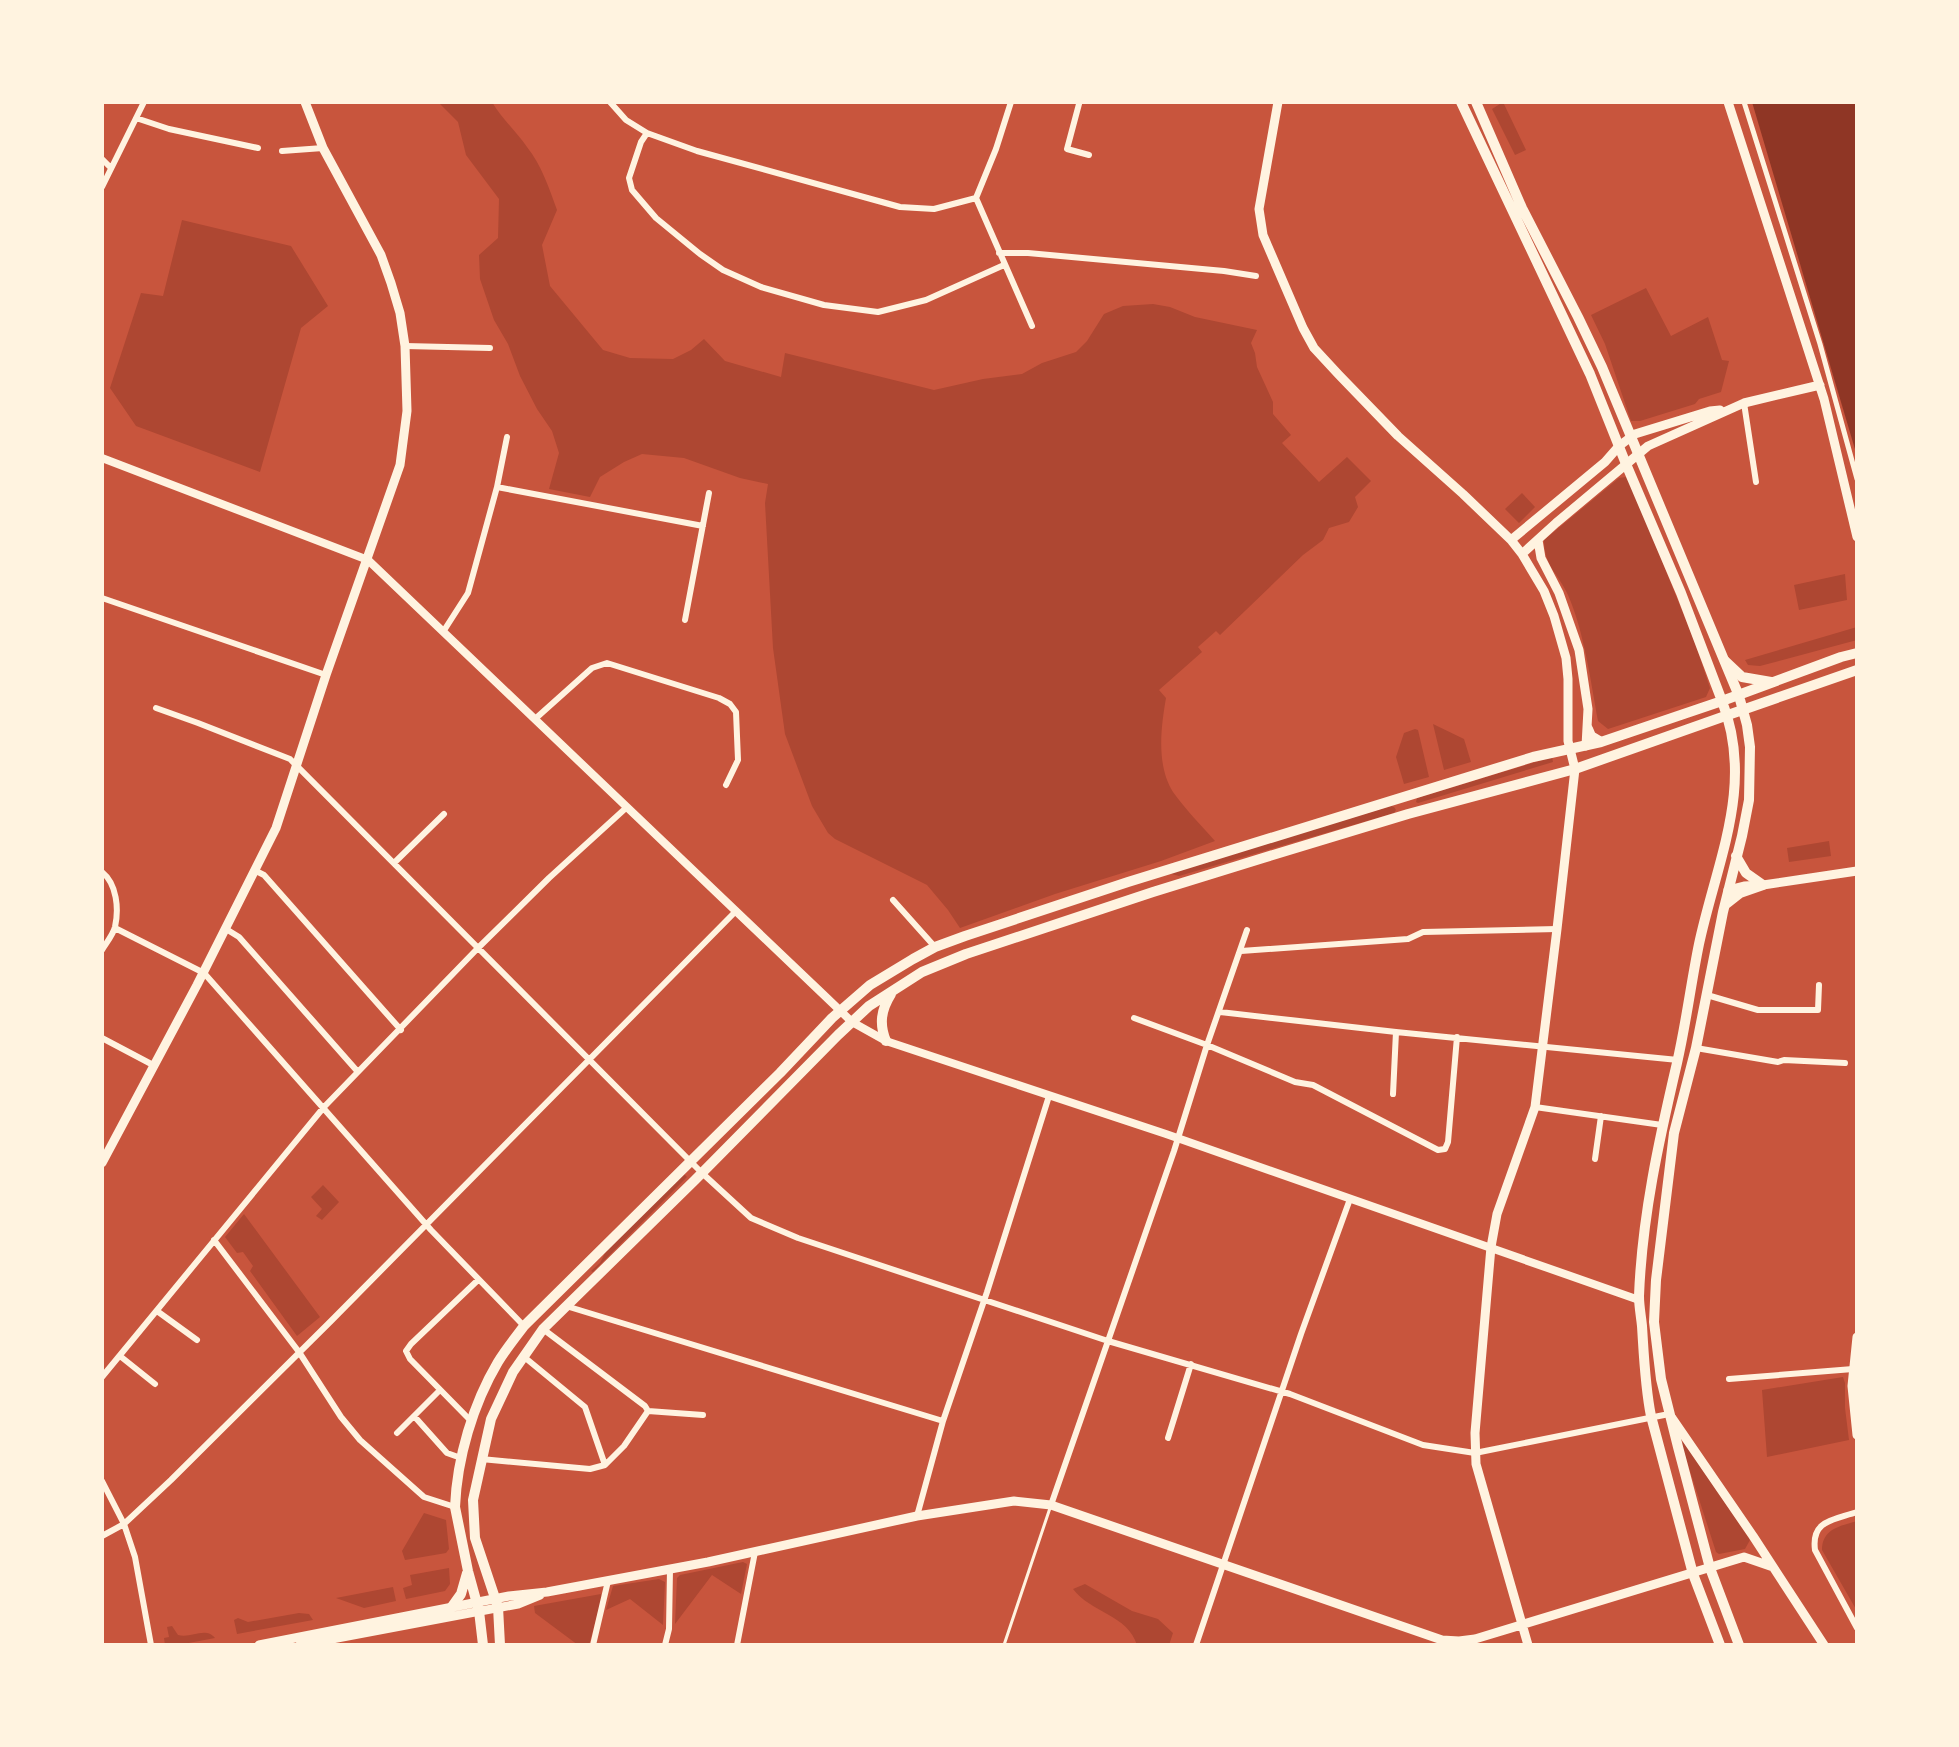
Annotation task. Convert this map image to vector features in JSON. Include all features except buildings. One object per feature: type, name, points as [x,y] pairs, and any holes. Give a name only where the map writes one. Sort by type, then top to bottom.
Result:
[{"type":"main road","points":[[102,1163],[204,973],[276,828],[326,675],[395,483],[404,446],[407,411],[405,346],[400,313],[381,255],[323,148],[305,102]]},
{"type":"main road","points":[[1278,102],[1259,209],[1263,235],[1303,328],[1314,348],[1398,436],[1511,540],[1544,591],[1566,658],[1570,750],[1575,769],[1557,929],[1535,1107],[1497,1214],[1491,1247],[1475,1453],[1528,1645]]},
{"type":"main road","points":[[1461,102],[1590,374],[1728,715],[1735,757],[1735,797],[1730,827],[1706,910],[1678,1060],[1662,1125],[1646,1214],[1639,1300],[1644,1374],[1651,1416],[1693,1574],[1720,1645]]},
{"type":"main road","points":[[1476,102],[1522,208],[1578,317],[1639,455],[1739,696],[1750,747],[1746,818],[1724,906],[1696,1048],[1674,1133],[1656,1280],[1654,1322],[1669,1414],[1710,1568],[1739,1645]]},
{"type":"main road","points":[[1728,102],[1820,385],[1857,537]]},
{"type":"main road","points":[[1522,554],[1648,446],[1744,403],[1820,385]]},
{"type":"main road","points":[[1511,540],[1637,433],[1710,411],[1726,410]]},
{"type":"main road","points":[[1538,540],[1541,558],[1559,593],[1579,650],[1586,689],[1588,729],[1595,744]]},
{"type":"main road","points":[[483,1645],[478,1607],[455,1507],[462,1458],[472,1422],[491,1375],[524,1326],[840,1010],[870,985],[935,947],[1147,877],[1533,757],[1595,744],[1857,653]]},
{"type":"main road","points":[[1725,661],[1742,677],[1773,683]]},
{"type":"main road","points":[[500,1645],[496,1603],[478,1551],[473,1525],[473,1500],[497,1405],[523,1356],[543,1329],[869,1006],[922,972],[945,962],[1153,892],[1408,814],[1575,769],[1857,670]]},
{"type":"main road","points":[[1575,769],[1595,744]]},
{"type":"main road","points":[[1404,797],[1408,814]]},
{"type":"main road","points":[[1736,856],[1746,873],[1763,885]]},
{"type":"main road","points":[[1706,910],[1728,890],[1857,871]]},
{"type":"main road","points":[[1147,877],[1153,892]]},
{"type":"main road","points":[[1724,906],[1740,893],[1763,885]]},
{"type":"main road","points":[[886,1041],[881,1017],[894,989]]},
{"type":"main road","points":[[556,1295],[566,1306]]},
{"type":"main road","points":[[1857,1337],[1853,1369],[1853,1412],[1857,1435]]},
{"type":"main road","points":[[1669,1414],[1824,1645]]},
{"type":"main road","points":[[300,1645],[496,1603],[528,1601],[547,1592],[755,1552],[917,1516],[1014,1501],[1051,1505],[1359,1613],[1442,1640],[1459,1641],[1475,1639],[1744,1557],[1753,1536]]},
{"type":"main road","points":[[1744,1557],[1773,1567]]},
{"type":"main road","points":[[451,1608],[461,1594],[468,1571]]},
{"type":"main road","points":[[259,1645],[451,1608],[478,1607]]},
{"type":"street","points":[[102,187],[144,102]]},
{"type":"street","points":[[610,102],[626,120],[647,133],[697,151],[900,207],[934,209],[976,198]]},
{"type":"street","points":[[1011,102],[976,198],[1032,326]]},
{"type":"street","points":[[1070,102],[1079,103],[1067,149],[1089,155]]},
{"type":"street","points":[[1744,102],[1820,344],[1857,479]]},
{"type":"street","points":[[136,118],[169,129],[258,148]]},
{"type":"street","points":[[647,133],[629,178],[632,190],[656,218],[700,254],[723,270],[761,287],[824,305],[878,312],[926,300],[1004,265]]},
{"type":"street","points":[[282,151],[323,148]]},
{"type":"street","points":[[102,159],[111,168]]},
{"type":"street","points":[[999,253],[1028,253],[1256,276]]},
{"type":"street","points":[[405,346],[490,348]]},
{"type":"street","points":[[1744,403],[1756,482]]},
{"type":"street","points":[[443,632],[468,593],[497,487],[507,437]]},
{"type":"street","points":[[102,458],[368,560],[852,1022],[886,1041],[1639,1300]]},
{"type":"street","points":[[497,487],[703,526]]},
{"type":"street","points":[[685,620],[709,493]]},
{"type":"street","points":[[102,598],[326,675]]},
{"type":"street","points":[[535,719],[592,668],[607,663],[719,698],[736,712],[738,760],[726,785]]},
{"type":"street","points":[[156,708],[290,759],[588,1060],[751,1218],[798,1238],[1108,1341],[1281,1391],[1423,1445],[1475,1453],[1669,1414]]},
{"type":"street","points":[[102,1377],[324,1107],[478,948],[627,807]]},
{"type":"street","points":[[394,863],[444,814]]},
{"type":"street","points":[[256,871],[264,875],[401,1030]]},
{"type":"street","points":[[102,872],[112,882],[115,891],[115,928],[102,950]]},
{"type":"street","points":[[893,900],[935,947]]},
{"type":"street","points":[[102,1536],[124,1524],[299,1352],[736,911]]},
{"type":"street","points":[[115,928],[204,973],[426,1224],[524,1326]]},
{"type":"street","points":[[226,929],[239,937],[358,1072]]},
{"type":"street","points":[[1241,951],[1408,939],[1423,932],[1557,929]]},
{"type":"street","points":[[1051,1505],[1247,930]]},
{"type":"street","points":[[1707,995],[1758,1010],[1818,1010],[1819,985]]},
{"type":"street","points":[[1220,1012],[1678,1060]]},
{"type":"street","points":[[1134,1018],[1295,1082],[1313,1085],[1438,1150],[1445,1149],[1448,1142],[1457,1037]]},
{"type":"street","points":[[1393,1094],[1396,1032]]},
{"type":"street","points":[[102,1038],[155,1066]]},
{"type":"street","points":[[1696,1048],[1778,1062],[1845,1063]]},
{"type":"street","points":[[917,1516],[943,1421],[1049,1096]]},
{"type":"street","points":[[1535,1107],[1662,1125]]},
{"type":"street","points":[[1595,1159],[1601,1116]]},
{"type":"street","points":[[1196,1645],[1281,1391],[1350,1199]]},
{"type":"street","points":[[214,1240],[299,1352],[341,1417],[360,1440],[424,1497],[455,1507]]},
{"type":"street","points":[[472,1422],[410,1359],[406,1351],[478,1280]]},
{"type":"street","points":[[566,1306],[943,1421]]},
{"type":"street","points":[[157,1311],[197,1340]]},
{"type":"street","points":[[543,1329],[648,1411]]},
{"type":"street","points":[[120,1356],[155,1384]]},
{"type":"street","points":[[523,1356],[585,1407],[605,1465]]},
{"type":"street","points":[[1168,1438],[1191,1364]]},
{"type":"street","points":[[1729,1379],[1853,1369]]},
{"type":"street","points":[[397,1433],[440,1390]]},
{"type":"street","points":[[648,1411],[703,1415]]},
{"type":"street","points":[[481,1459],[590,1469],[605,1465],[624,1446],[648,1411]]},
{"type":"street","points":[[414,1416],[447,1453],[462,1458]]},
{"type":"street","points":[[102,1481],[124,1524],[135,1557],[151,1645]]},
{"type":"street","points":[[1857,1512],[1820,1526],[1813,1538],[1815,1550],[1857,1628]]},
{"type":"street","points":[[737,1645],[755,1552]]},
{"type":"street","points":[[665,1645],[669,1629],[670,1568]]},
{"type":"street","points":[[593,1645],[608,1581]]},
{"type":"lane","points":[[1004,1645],[1051,1505]]},
{"type":"shaded area","points":[[438,102],[492,102],[523,141],[541,169],[557,210],[542,245],[550,286],[603,350],[630,358],[673,359],[704,339],[725,361],[781,377],[785,353],[934,390],[1022,374],[1042,363],[1076,352],[1104,314],[1123,306],[1153,304],[1170,307],[1195,317],[1257,330],[1251,343],[1257,367],[1273,402],[1273,414],[1291,435],[1282,443],[1319,482],[1347,457],[1371,481],[1355,497],[1358,507],[1349,522],[1329,528],[1323,540],[1303,555],[1220,635],[1216,631],[1198,647],[1202,652],[1159,690],[1166,698],[1161,746],[1168,781],[1173,792],[1215,841],[960,928],[927,885],[828,833],[812,806],[785,734],[773,648],[765,503],[768,484],[740,478],[684,458],[642,454],[600,477],[590,497],[549,489],[559,453],[552,431],[520,376],[508,344],[494,320],[480,279],[479,255],[498,238],[499,199],[466,155],[458,122]]},
{"type":"shaded area","points":[[1503,102],[1526,150],[1515,155],[1492,109]]},
{"type":"shaded area","points":[[1752,102],[1857,102],[1857,456]]},
{"type":"shaded area","points":[[182,220],[291,246],[328,306],[301,328],[260,472],[136,426],[110,388],[141,293],[163,296]]},
{"type":"shaded area","points":[[1646,288],[1671,336],[1708,317],[1722,360],[1729,361],[1721,392],[1699,399],[1695,404],[1631,421],[1605,344],[1591,315]]},
{"type":"shaded area","points":[[1626,477],[1695,643],[1710,688],[1706,697],[1608,729],[1598,721],[1578,624],[1568,595],[1549,563],[1544,540],[1619,478]]},
{"type":"shaded area","points":[[1522,493],[1535,507],[1519,523],[1505,509]]},
{"type":"shaded area","points":[[1845,574],[1847,600],[1799,610],[1794,585]]},
{"type":"shaded area","points":[[1857,627],[1857,640],[1760,666],[1748,665],[1745,660]]},
{"type":"shaded area","points":[[1433,724],[1464,739],[1471,762],[1444,770]]},
{"type":"shaded area","points":[[1418,730],[1429,777],[1404,784],[1396,757],[1404,733]]},
{"type":"shaded area","points":[[1552,757],[1553,762],[1416,802],[1417,798]]},
{"type":"shaded area","points":[[1391,806],[1396,810],[1394,813],[1179,876],[1168,873]]},
{"type":"shaded area","points":[[1829,841],[1831,856],[1789,862],[1787,848]]},
{"type":"shaded area","points":[[683,1173],[687,1177],[591,1271],[606,1251]]},
{"type":"shaded area","points":[[323,1185],[339,1202],[322,1220],[316,1216],[322,1209],[311,1197]]},
{"type":"shaded area","points":[[244,1214],[320,1317],[297,1336],[250,1271],[253,1266],[243,1252],[237,1253],[225,1237]]},
{"type":"shaded area","points":[[1843,1377],[1849,1440],[1767,1457],[1762,1390]]},
{"type":"shaded area","points":[[1684,1442],[1750,1540],[1745,1549],[1716,1552],[1681,1443]]},
{"type":"shaded area","points":[[424,1513],[446,1520],[449,1549],[446,1553],[405,1560],[402,1551]]},
{"type":"shaded area","points":[[1857,1521],[1857,1611],[1822,1550],[1829,1533]]},
{"type":"shaded area","points":[[743,1562],[747,1564],[741,1594],[712,1575],[675,1624],[677,1578],[680,1575]]},
{"type":"shaded area","points":[[449,1568],[450,1584],[445,1591],[406,1599],[403,1588],[412,1585],[410,1575]]},
{"type":"shaded area","points":[[659,1579],[665,1582],[663,1625],[630,1599],[606,1610],[613,1586]]},
{"type":"shaded area","points":[[1085,1584],[1132,1611],[1158,1619],[1173,1633],[1169,1645],[1137,1645],[1126,1627],[1080,1597],[1073,1589]]},
{"type":"shaded area","points":[[393,1587],[396,1601],[364,1608],[336,1598]]},
{"type":"shaded area","points":[[601,1594],[589,1645],[578,1645],[535,1613],[534,1606]]},
{"type":"shaded area","points":[[309,1614],[313,1620],[237,1634],[234,1620],[238,1618],[248,1622]]},
{"type":"shaded area","points":[[172,1626],[178,1635],[207,1633],[215,1638],[165,1645],[164,1638],[169,1637],[167,1627]]}]
